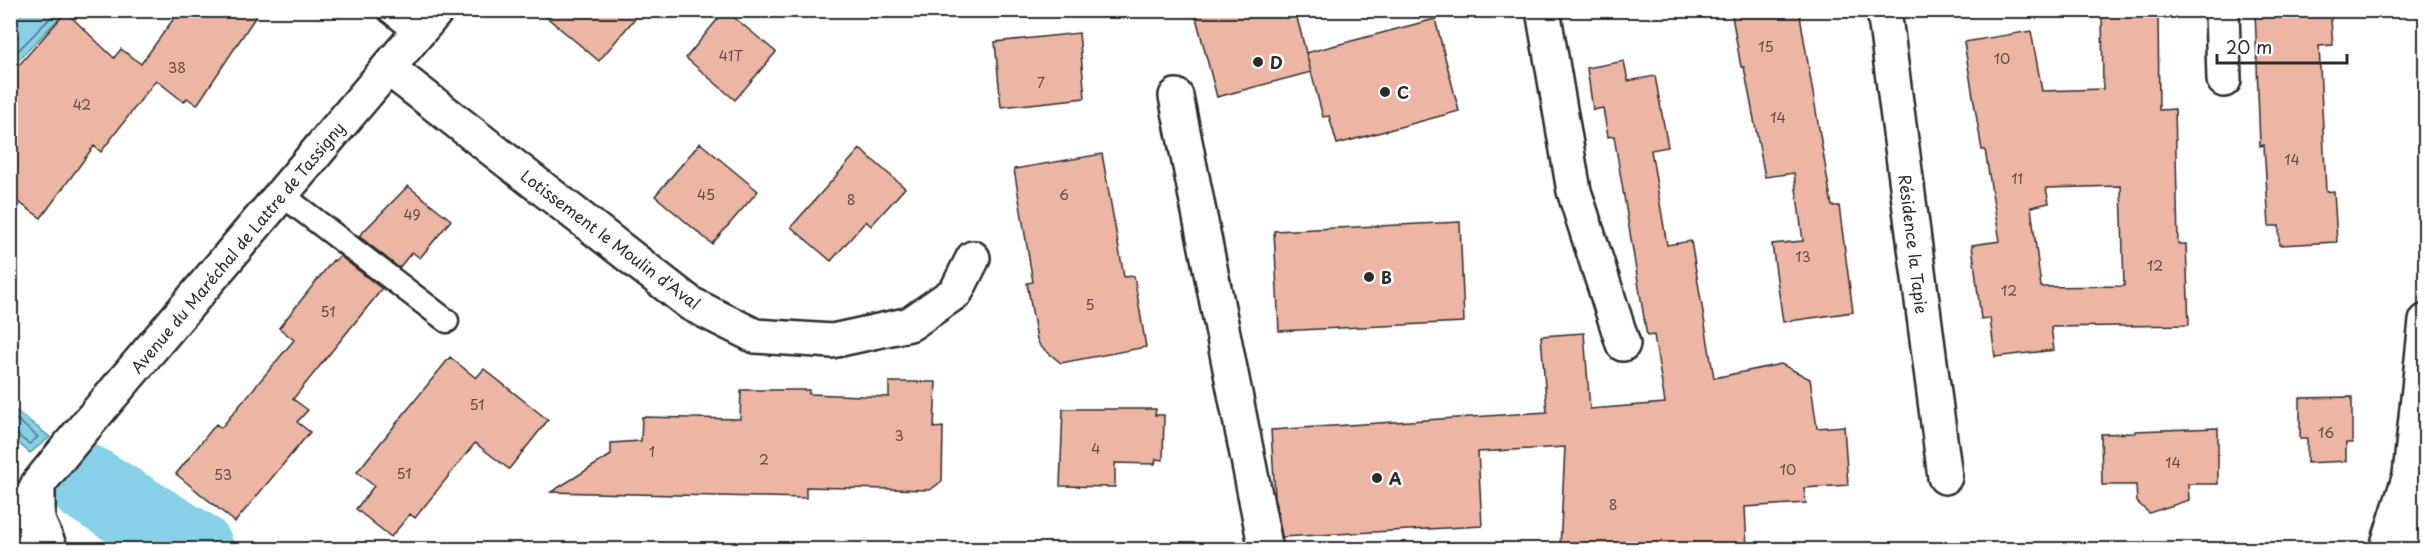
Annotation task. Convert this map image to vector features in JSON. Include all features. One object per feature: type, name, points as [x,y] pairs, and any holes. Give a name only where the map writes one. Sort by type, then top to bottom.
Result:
[{"type":"street","points":[[1544,10],[1574,191],[1623,344]]},
{"type":"street","name":"Résidence la Tapie","points":[[1884,10],[1945,477]]},
{"type":"street","points":[[2222,10],[2224,80]]},
{"type":"street","name":"Avenue du Maréchal de Lattre de Tassigny","points":[[10,542],[38,484],[72,441],[427,22]]},
{"type":"street","name":"Lotissement le Moulin d'Aval","points":[[388,68],[691,303],[755,336],[832,341],[910,324],[956,292],[973,258]]},
{"type":"street","points":[[1176,96],[1266,549]]},
{"type":"street","points":[[2386,549],[2410,475],[2426,321]]},
{"type":"street","points":[[2410,475],[2425,549]]},
{"type":"street","points":[[38,484],[38,520],[51,549]]},
{"type":"lane","points":[[388,10],[427,22]]},
{"type":"lane","points":[[281,194],[447,321]]},
{"type":"water","points":[[10,11],[66,11],[11,68]]},
{"type":"water","points":[[10,406],[50,437],[30,453],[11,437]]},
{"type":"building","points":[[180,10],[260,10],[197,105],[187,98],[184,102],[156,80],[101,152],[94,146],[41,218],[10,196],[10,75],[66,12],[114,58],[121,49],[141,64]]},
{"type":"building","points":[[538,10],[642,10],[599,61]]},
{"type":"building","points":[[725,10],[776,52],[735,100],[686,58]]},
{"type":"building","name":"D","points":[[1194,10],[1295,10],[1311,72],[1217,97]]},
{"type":"building","points":[[1731,10],[1799,10],[1832,206],[1839,206],[1853,312],[1783,322],[1772,244],[1803,241],[1794,173],[1765,177]]},
{"type":"building","points":[[2102,10],[2158,10],[2159,110],[2175,109],[2178,244],[2186,244],[2189,325],[2051,327],[2054,350],[1995,357],[1990,318],[1981,319],[1972,245],[2000,241],[1964,42],[2031,31],[2042,91],[2103,89]],"holes":[[[2121,186],[2124,286],[2041,287],[2031,207],[2049,203],[2046,188]]]},
{"type":"building","points":[[2255,10],[2330,10],[2333,45],[2319,46],[2326,192],[2334,191],[2337,242],[2279,245],[2279,226],[2269,226],[2264,145],[2260,146]]},
{"type":"building","name":"C","points":[[1435,19],[1459,111],[1337,144],[1329,116],[1323,117],[1306,53]]},
{"type":"building","points":[[1079,33],[1085,98],[1001,107],[995,42]]},
{"type":"building","points":[[1624,61],[1628,81],[1655,76],[1668,147],[1651,150],[1667,245],[1691,241],[1714,378],[1781,364],[1810,379],[1817,428],[1844,426],[1848,485],[1804,488],[1806,503],[1745,507],[1747,549],[1560,548],[1565,447],[1478,452],[1482,526],[1282,537],[1275,497],[1271,430],[1547,412],[1541,336],[1584,333],[1590,409],[1665,403],[1654,335],[1647,336],[1614,136],[1608,137],[1603,108],[1593,110],[1587,68]]},
{"type":"building","points":[[700,143],[758,191],[712,244],[655,196]]},
{"type":"building","points":[[860,149],[905,188],[871,226],[866,221],[831,261],[791,227]]},
{"type":"building","points":[[1102,154],[1124,277],[1134,276],[1146,347],[1061,363],[1040,346],[1037,339],[1027,283],[1033,282],[1014,169]]},
{"type":"building","points":[[408,186],[451,220],[420,258],[412,252],[399,268],[359,236]]},
{"type":"building","name":"B","points":[[1460,222],[1464,322],[1279,331],[1274,231]]},
{"type":"building","points":[[340,256],[382,289],[293,399],[308,410],[297,422],[310,432],[235,522],[176,474],[216,424],[221,428],[294,340],[279,328],[333,260]]},
{"type":"building","points":[[450,357],[476,378],[484,369],[548,420],[509,469],[475,443],[415,518],[410,514],[391,537],[356,509],[374,486],[357,472]]},
{"type":"building","points":[[889,382],[936,382],[934,428],[943,427],[942,481],[930,490],[806,487],[806,498],[551,492],[611,455],[611,443],[641,441],[642,417],[740,419],[741,390],[809,390],[809,394],[889,397]]},
{"type":"building","points":[[2352,397],[2352,443],[2346,443],[2346,461],[2307,463],[2307,439],[2300,439],[2300,398]]},
{"type":"building","points":[[1063,409],[1156,409],[1155,415],[1164,415],[1163,460],[1156,459],[1155,464],[1115,463],[1115,487],[1060,486]]},
{"type":"building","points":[[2218,428],[2218,484],[2188,484],[2189,500],[2149,513],[2137,502],[2136,485],[2102,485],[2101,434]]},
{"type":"waterway","points":[[86,483],[195,550]]},
{"type":"place","name":"D","points":[[1258,62]]},
{"type":"place","name":"C","points":[[1385,92]]},
{"type":"place","name":"B","points":[[1369,277]]},
{"type":"place","name":"A","points":[[1377,478]]}]
